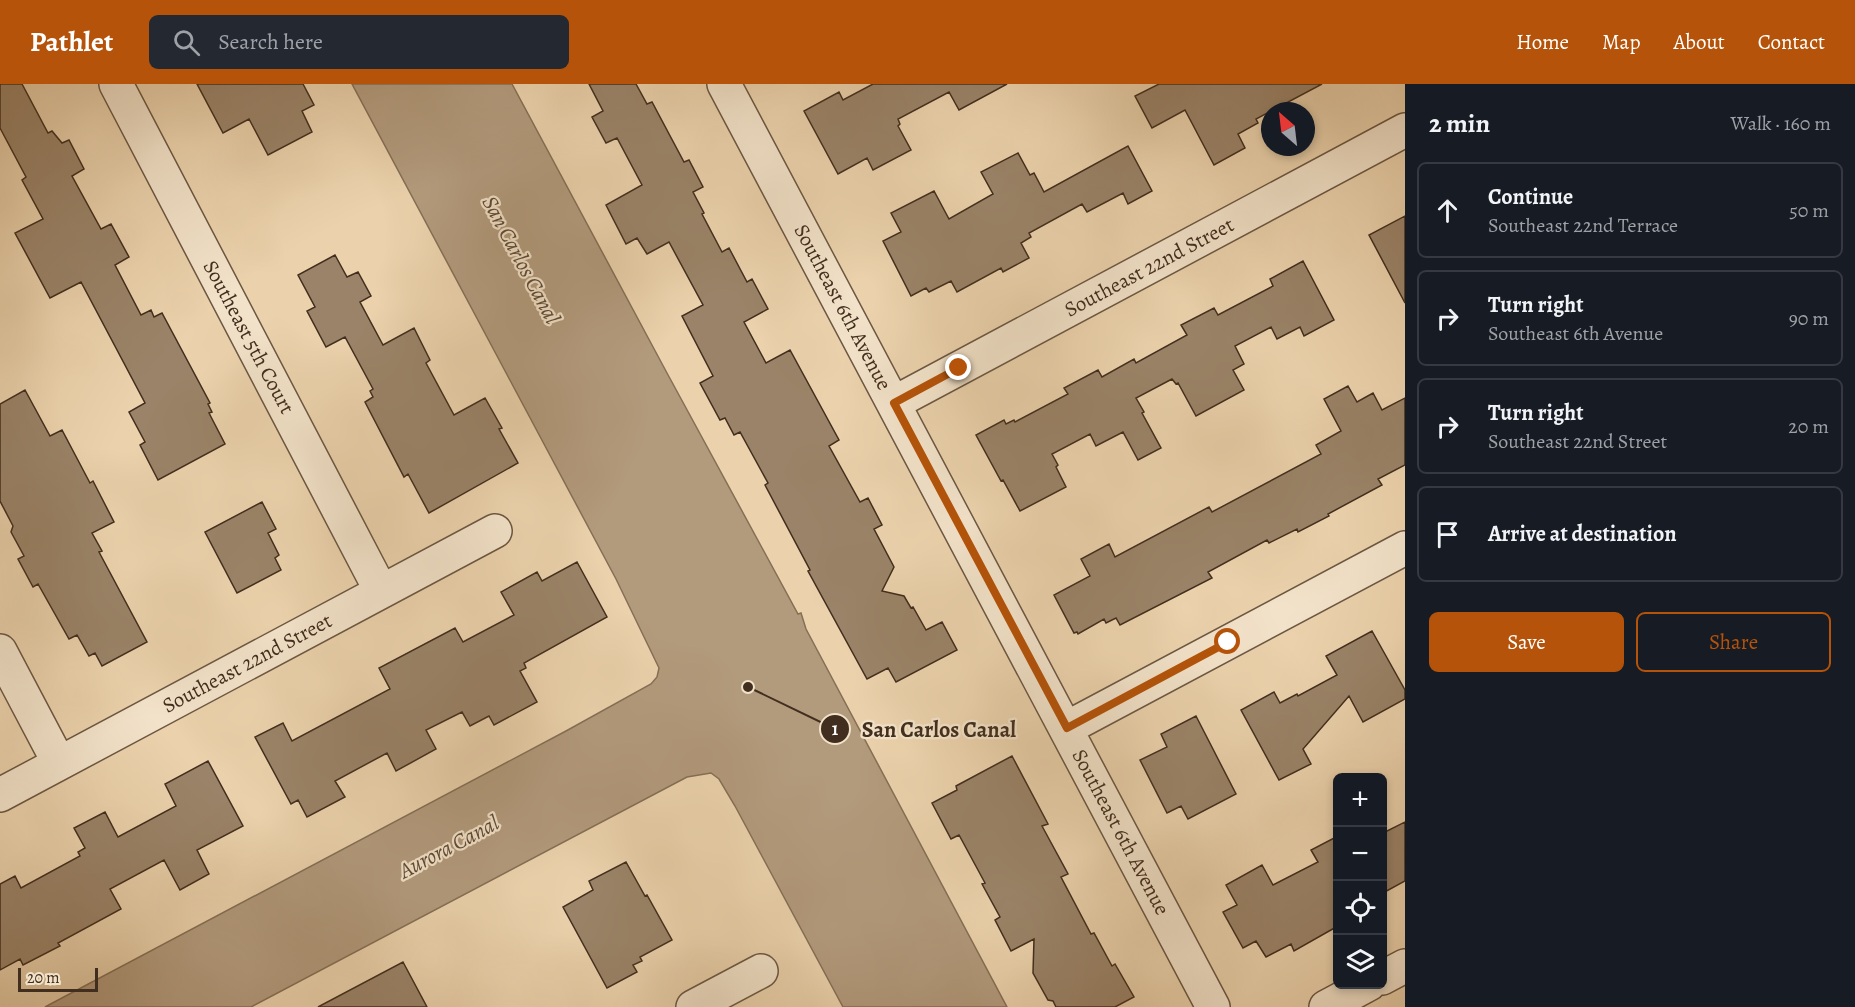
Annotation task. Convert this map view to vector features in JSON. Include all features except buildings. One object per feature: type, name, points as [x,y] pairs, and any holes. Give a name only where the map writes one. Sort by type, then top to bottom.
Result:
[{"type":"street","name":"Southeast 5th Court","points":[[116,84],[381,591]]},
{"type":"street","name":"Southeast 6th Avenue","points":[[724,84],[1214,1007]]},
{"type":"street","name":"Southeast 22nd Street","points":[[894,403],[1405,130]]},
{"type":"street","name":"Southeast 22nd Street","points":[[0,795],[495,531]]},
{"type":"street","points":[[1067,728],[1405,548]]},
{"type":"street","points":[[0,651],[59,764]]},
{"type":"street","points":[[1387,976],[1405,966]]},
{"type":"street","points":[[693,1007],[761,971]]},
{"type":"street","points":[[1326,1007],[1360,989]]},
{"type":"water","name":"Aurora Canal","points":[[352,84],[512,84],[798,614],[801,613],[806,629],[1007,1007],[843,1007],[735,806],[719,779],[711,773],[687,777],[251,1007],[45,1007],[566,731],[651,684],[657,677],[659,668],[616,579]]},
{"type":"place","name":"San Carlos Canal","points":[[748,687]]},
{"type":"route","points":[[959,368],[894,403],[1067,728],[1228,642]]}]
